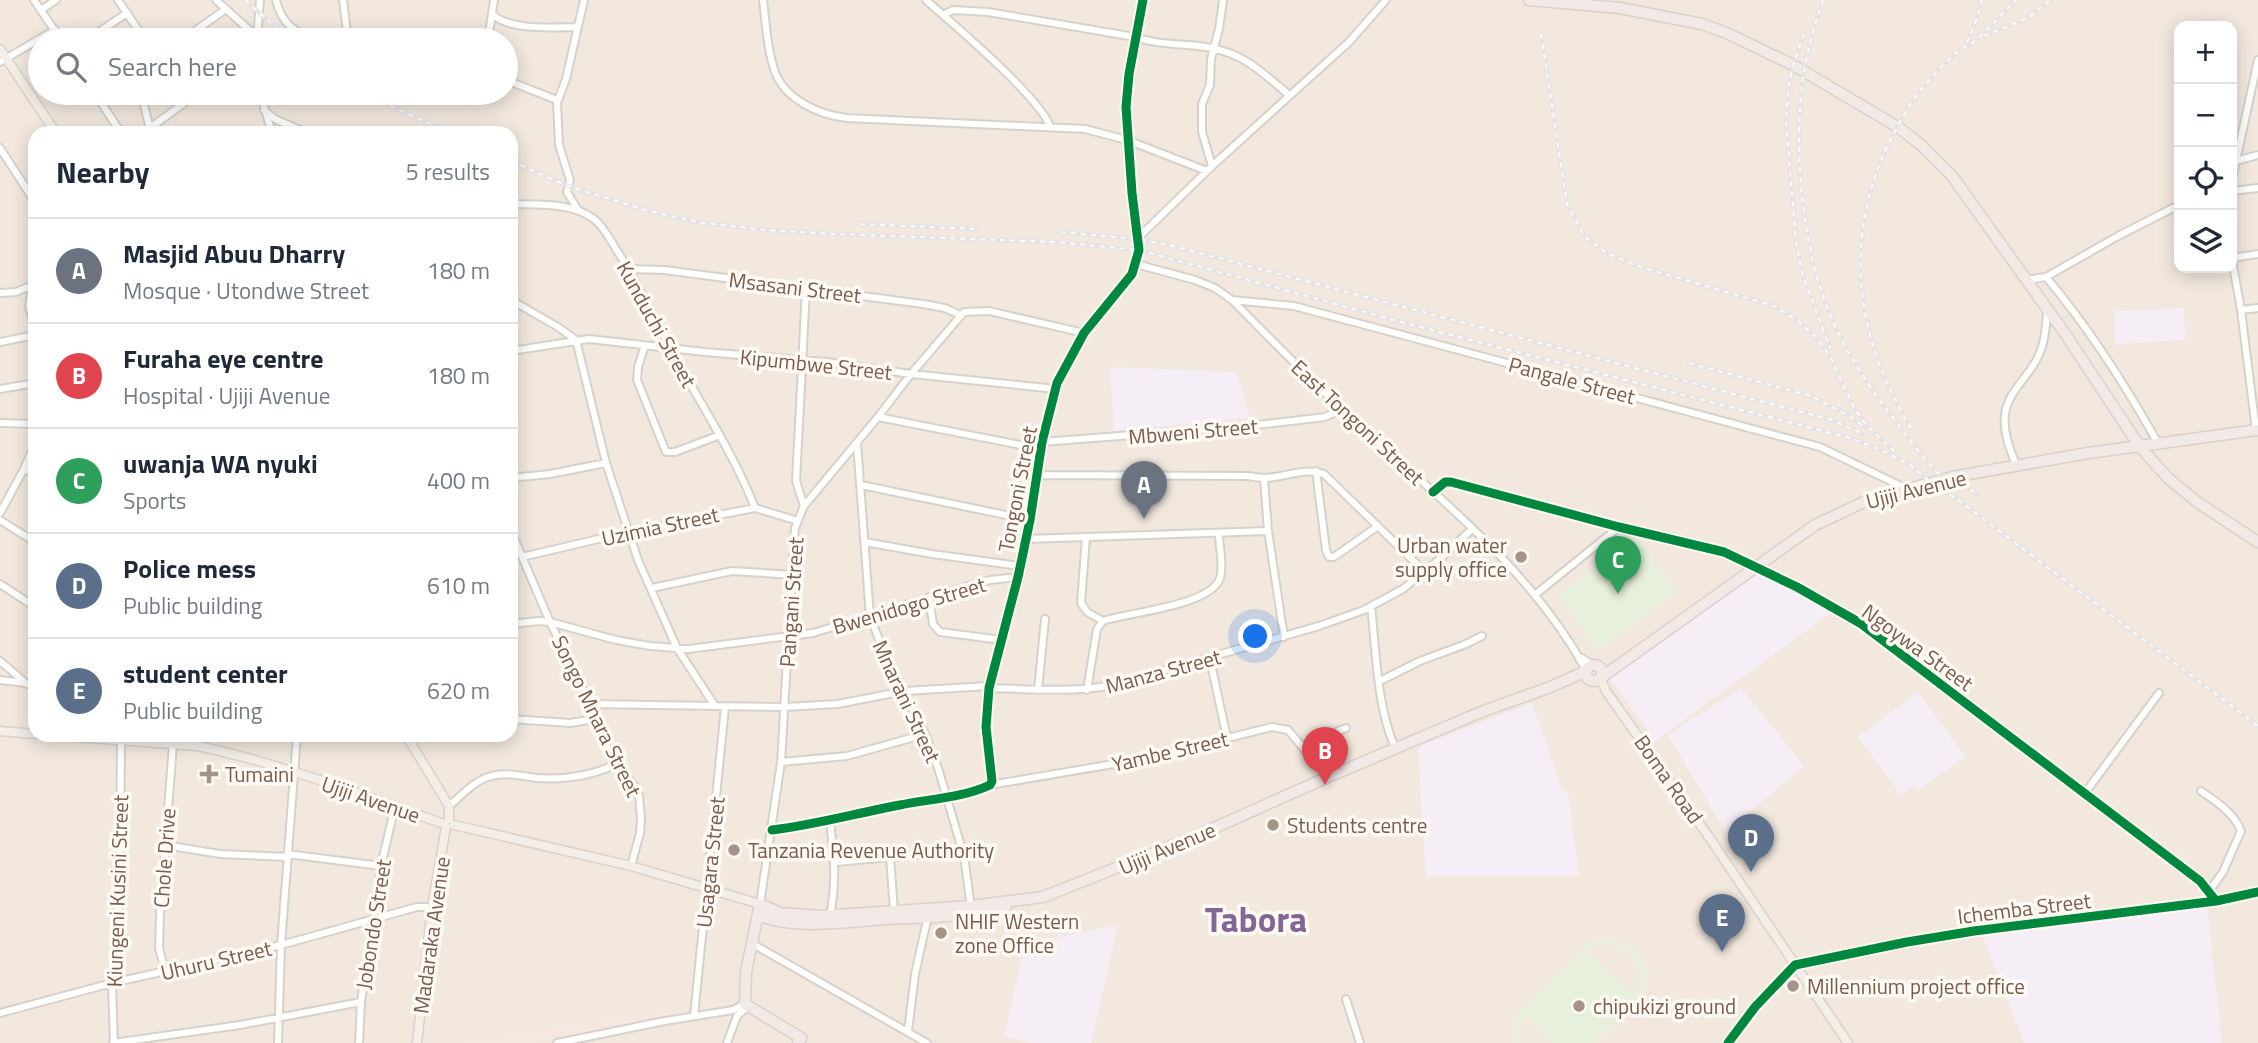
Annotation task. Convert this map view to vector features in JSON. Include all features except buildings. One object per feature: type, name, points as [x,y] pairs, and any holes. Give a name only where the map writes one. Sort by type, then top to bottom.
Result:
[{"type":"highway","points":[[1529,0],[1618,4],[1702,24],[1793,65],[1898,127],[1921,145],[1952,176],[2066,335],[2140,447],[2168,478],[2197,502],[2258,542]]},
{"type":"highway","name":"Ujiji Avenue","points":[[759,909],[806,917],[894,911],[928,913],[971,910],[1043,897],[1194,838],[1480,712],[1620,664],[1827,518],[1868,500],[1951,477],[2088,453],[2257,430]]},
{"type":"highway","points":[[773,920],[759,909],[745,983],[746,1006],[802,1041]]},
{"type":"highway","points":[[755,928],[761,923],[773,920],[806,923],[928,913]]},
{"type":"main road","points":[[0,49],[3,61],[28,95]]},
{"type":"main road","points":[[35,105],[51,126]]},
{"type":"main road","name":"Boma Road","points":[[1594,674],[1711,840],[1848,1043]]},
{"type":"main road","points":[[0,732],[28,734]]},
{"type":"main road","name":"Ujiji Avenue","points":[[158,742],[198,746],[251,759],[448,824],[631,866],[708,887],[759,909]]},
{"type":"main road","points":[[410,742],[449,806]]},
{"type":"main road","name":"Madaraka Avenue","points":[[417,1043],[432,907],[449,806]]},
{"type":"street","points":[[34,0],[54,28]]},
{"type":"street","points":[[41,10],[56,0]]},
{"type":"street","points":[[118,0],[137,28]]},
{"type":"street","points":[[216,0],[246,28]]},
{"type":"street","points":[[258,28],[260,0]]},
{"type":"street","points":[[276,0],[279,11],[292,28]]},
{"type":"street","points":[[343,0],[346,28]]},
{"type":"street","points":[[490,28],[494,0]]},
{"type":"street","points":[[578,210],[568,192],[570,180],[560,151],[557,100],[566,79],[583,0]]},
{"type":"street","points":[[763,0],[768,41],[778,78],[797,99],[822,114],[847,118],[1085,129],[1127,139],[1209,168]]},
{"type":"street","points":[[926,0],[1017,84],[1044,113],[1050,127]]},
{"type":"street","name":"Tongoni Street","points":[[990,785],[992,772],[986,716],[989,687],[1018,577],[1042,446],[1056,389],[1067,361],[1084,333],[1132,275],[1139,250],[1126,107],[1143,0]]},
{"type":"street","points":[[1209,168],[1202,132],[1202,104],[1210,85],[1211,59],[1223,0]]},
{"type":"street","points":[[1138,238],[1209,168],[1349,42],[1386,0]]},
{"type":"street","points":[[199,28],[226,9]]},
{"type":"street","points":[[943,15],[953,10],[988,12],[1135,37],[1149,42],[1214,48],[1258,67],[1289,95]]},
{"type":"street","points":[[105,28],[127,13]]},
{"type":"street","points":[[493,15],[502,21],[531,27],[578,27]]},
{"type":"street","points":[[3,61],[28,46]]},
{"type":"street","points":[[2237,156],[2258,60]]},
{"type":"street","points":[[518,85],[557,100]]},
{"type":"street","points":[[103,105],[116,126]]},
{"type":"street","points":[[143,105],[150,126]]},
{"type":"street","points":[[156,126],[183,105]]},
{"type":"street","points":[[263,105],[270,126]]},
{"type":"street","points":[[264,110],[292,126]]},
{"type":"street","points":[[0,148],[28,191]]},
{"type":"street","points":[[2237,161],[2258,155]]},
{"type":"street","points":[[2237,190],[2258,188]]},
{"type":"street","points":[[518,204],[578,210]]},
{"type":"street","points":[[2026,280],[2046,277],[2174,208]]},
{"type":"street","name":"Kunduchi Street","points":[[578,210],[600,225],[629,269],[720,435],[755,508]]},
{"type":"street","points":[[2237,258],[2258,254]]},
{"type":"street","name":"East Tongoni Street","points":[[1136,264],[1195,280],[1215,288],[1232,300],[1342,409],[1472,529],[1535,594],[1594,674]]},
{"type":"street","name":"Msasani Street","points":[[629,269],[648,269],[923,304],[946,308],[960,315]]},
{"type":"street","points":[[635,282],[640,274],[648,269]]},
{"type":"street","points":[[2234,273],[2257,430]]},
{"type":"street","points":[[2046,277],[2100,348],[2159,445]]},
{"type":"street","points":[[0,293],[16,292],[28,287]]},
{"type":"street","points":[[804,506],[796,481],[806,289]]},
{"type":"street","name":"Pangale Street","points":[[1232,300],[1294,306],[1820,447],[1905,488]]},
{"type":"street","points":[[518,304],[576,340],[606,463],[628,531],[677,648],[715,706]]},
{"type":"street","points":[[2241,310],[2258,308]]},
{"type":"street","points":[[960,315],[972,311],[989,311],[1084,333]]},
{"type":"street","points":[[2017,467],[2006,438],[2005,412],[2010,398],[2037,359],[2046,333],[2047,311]]},
{"type":"street","name":"Pangani Street","points":[[759,909],[781,762],[794,542],[798,521],[804,506],[960,315]]},
{"type":"street","points":[[0,342],[28,336]]},
{"type":"street","name":"Kipumbwe Street","points":[[518,350],[576,340],[607,340],[1056,389]]},
{"type":"street","points":[[645,345],[638,367],[638,380],[666,452],[676,452],[720,435]]},
{"type":"street","points":[[2248,366],[2258,365]]},
{"type":"street","points":[[0,389],[28,384]]},
{"type":"street","name":"Mbweni Street","points":[[878,417],[1042,446],[1325,417],[1342,409]]},
{"type":"street","points":[[0,423],[28,424]]},
{"type":"street","name":"Mnarani Street","points":[[857,443],[870,617],[888,662],[925,734],[947,797],[964,856],[971,910]]},
{"type":"street","points":[[0,513],[28,460]]},
{"type":"street","points":[[518,477],[606,463]]},
{"type":"street","points":[[24,469],[28,471]]},
{"type":"street","points":[[1037,475],[1264,478],[1316,471],[1324,474],[1424,572]]},
{"type":"street","points":[[1316,471],[1329,557],[1334,557],[1378,526]]},
{"type":"street","points":[[1264,478],[1268,531],[1284,637]]},
{"type":"street","name":"Ngoywa Street","points":[[1433,492],[1446,482],[1451,482],[1724,552],[1758,566],[1860,623],[2200,881],[2210,890],[2216,901]]},
{"type":"street","points":[[861,485],[1030,520]]},
{"type":"street","name":"Uzimia Street","points":[[522,557],[628,531],[755,508],[798,521]]},
{"type":"street","points":[[0,520],[28,538]]},
{"type":"street","points":[[1535,594],[1619,527]]},
{"type":"street","name":"Manza Street","points":[[590,704],[784,707],[838,704],[904,691],[989,687],[1087,690],[1113,685],[1284,637],[1371,606],[1403,589],[1472,529]]},
{"type":"street","points":[[1026,539],[1268,531]]},
{"type":"street","points":[[1087,690],[1097,629],[1103,621],[1186,601],[1210,590],[1221,573],[1219,534]]},
{"type":"street","points":[[1086,537],[1081,603],[1087,612],[1103,621]]},
{"type":"street","points":[[865,542],[1020,566]]},
{"type":"street","name":"Songo Mnara Street","points":[[518,548],[617,764],[636,788],[640,805],[640,833],[631,866]]},
{"type":"street","points":[[652,587],[732,571],[793,575]]},
{"type":"street","name":"Bwenidogo Street","points":[[518,623],[550,622],[616,640],[650,646],[701,648],[813,633],[990,580],[1018,577]]},
{"type":"street","points":[[0,583],[28,602]]},
{"type":"street","points":[[929,597],[933,624],[940,632],[1002,640]]},
{"type":"street","points":[[1371,606],[1384,715],[1396,749]]},
{"type":"street","points":[[1038,690],[1045,619]]},
{"type":"street","points":[[1380,681],[1420,661],[1466,645],[1482,636]]},
{"type":"street","points":[[1210,659],[1227,738]]},
{"type":"street","points":[[0,661],[28,682]]},
{"type":"street","points":[[0,680],[28,684]]},
{"type":"street","points":[[2085,793],[2159,693]]},
{"type":"street","name":"Usagara Street","points":[[694,1016],[725,707]]},
{"type":"street","points":[[518,719],[570,723],[595,719]]},
{"type":"street","name":"Yambe Street","points":[[990,785],[1143,759],[1272,727],[1288,730],[1328,777]]},
{"type":"street","points":[[1302,746],[1346,728]]},
{"type":"street","points":[[781,762],[847,756],[925,734]]},
{"type":"street","name":"Kiungeni Kusini Street","points":[[114,1043],[112,983],[120,883],[121,742]]},
{"type":"street","points":[[197,742],[198,746]]},
{"type":"street","points":[[278,1043],[281,945],[297,742]]},
{"type":"street","name":"Chole Drive","points":[[165,971],[159,948],[173,744]]},
{"type":"street","points":[[449,806],[488,776],[499,774],[570,778],[597,773],[617,764]]},
{"type":"street","points":[[772,831],[974,792],[990,785]]},
{"type":"street","points":[[2201,791],[2223,807],[2237,822],[2241,831],[2223,872],[2210,890]]},
{"type":"street","name":"Jobondo Street","points":[[359,1043],[361,1002],[381,866],[395,806]]},
{"type":"street","points":[[830,821],[836,886],[830,916]]},
{"type":"street","points":[[165,845],[220,854],[287,855],[381,866]]},
{"type":"street","points":[[835,862],[961,851]]},
{"type":"street","points":[[890,857],[894,911]]},
{"type":"street","name":"Ichemba Street","points":[[1795,965],[1974,931],[2216,901],[2258,892]]},
{"type":"street","name":"Uhuru Street","points":[[0,1013],[112,983],[281,945],[417,907],[432,907]]},
{"type":"street","points":[[908,1031],[915,974],[928,913]]},
{"type":"street","points":[[751,943],[927,1043]]},
{"type":"street","points":[[1728,1043],[1755,1007],[1795,965]]},
{"type":"street","points":[[1346,999],[1360,1043]]},
{"type":"street","points":[[114,1043],[240,1025],[361,1002]]},
{"type":"street","points":[[557,1043],[746,1006]]},
{"type":"street","points":[[727,1043],[737,1016],[746,1006]]},
{"type":"shaded area","points":[[0,0],[2258,0],[2258,1043],[0,1043]]},
{"type":"shaded area","points":[[2184,308],[2185,340],[2115,344],[2114,311]]},
{"type":"shaded area","points":[[1110,367],[1236,372],[1250,417],[1114,432]]},
{"type":"shaded area","points":[[1757,571],[1833,611],[1655,741],[1609,677]]},
{"type":"shaded area","points":[[1741,688],[1804,766],[1726,832],[1668,735]]},
{"type":"shaded area","points":[[1918,692],[1965,756],[1919,790],[1915,785],[1901,795],[1858,737]]},
{"type":"shaded area","points":[[1532,703],[1562,790],[1568,792],[1579,876],[1426,876],[1418,751],[1422,745]]},
{"type":"shaded area","points":[[2207,908],[2222,1043],[2024,1043],[1982,934]]},
{"type":"shaded area","points":[[1118,925],[1091,1043],[1033,1043],[1004,1037],[1025,944]]},
{"type":"shaded area","points":[[724,1003],[726,1013],[530,1043],[464,1043]]},
{"type":"green space","points":[[1637,536],[1677,592],[1598,650],[1559,595]]},
{"type":"green space","name":"chipukizi ground","points":[[1607,939],[1625,945],[1640,958],[1645,971],[1645,983],[1634,1006],[1595,1043],[1588,1043],[1634,998],[1640,982],[1636,962],[1630,954],[1613,945],[1592,947],[1557,981],[1588,951],[1634,996],[1587,1043],[1552,1043],[1524,1015],[1519,1030],[1521,1043],[1516,1043],[1515,1023],[1519,1012],[1583,947]]},
{"type":"railway","points":[[245,0],[276,28]]},
{"type":"railway","points":[[1823,0],[1806,63],[1799,133],[1802,200],[1814,266],[1834,324],[1862,374],[1923,456],[1944,479],[1959,489]]},
{"type":"railway","points":[[1967,42],[1982,0]]},
{"type":"railway","points":[[1911,428],[1891,393],[1866,320],[1861,282],[1861,245],[1867,207],[1877,170],[1894,133],[1917,95],[1947,62],[1983,34],[2016,0]]},
{"type":"railway","points":[[1984,36],[2028,18],[2050,0]]},
{"type":"railway","points":[[1541,34],[1567,204],[1585,237],[1608,254],[1638,266],[1774,306],[1798,321],[1816,337],[1830,356],[1853,406],[1866,425],[1895,452]]},
{"type":"railway","points":[[1804,34],[1793,65],[1786,123],[1796,241],[1802,273],[1830,348]]},
{"type":"railway","points":[[389,105],[435,126]]},
{"type":"railway","points":[[518,164],[568,186],[649,211],[703,223],[768,230],[1056,242],[1139,250],[1401,322],[1850,438],[1910,465],[2258,726]]},
{"type":"railway","points":[[860,224],[977,229]]},
{"type":"railway","points":[[1061,232],[1138,239],[1173,246],[1832,420],[1863,434]]},
{"type":"railway","points":[[1689,363],[1811,396],[1863,426]]},
{"type":"railway","points":[[1954,478],[1977,494]]},
{"type":"cycle path","points":[[772,830],[957,795],[990,785],[992,781],[986,727],[989,688],[1018,577],[1042,442],[1057,383],[1084,333],[1132,274],[1139,250],[1126,107],[1129,74],[1143,0]]},
{"type":"cycle path","points":[[1433,492],[1445,482],[1451,482],[1724,552],[1797,587],[1860,623],[2200,881],[2216,901]]},
{"type":"cycle path","points":[[1728,1043],[1755,1007],[1795,965],[1974,931],[2216,901],[2258,892]]},
{"type":"place","name":"Masjid Abuu Dharry","points":[[1144,519]]},
{"type":"place","name":"Urban water supply office","points":[[1521,557]]},
{"type":"place","name":"uwanja WA nyuki","points":[[1618,594]]},
{"type":"place","name":"Tumaini","points":[[209,774]]},
{"type":"place","name":"Furaha eye centre","points":[[1325,785]]},
{"type":"place","name":"Students centre","points":[[1273,825]]},
{"type":"place","name":"Tanzania Revenue Authority","points":[[734,850]]},
{"type":"place","name":"Police mess","points":[[1751,872]]},
{"type":"place","name":"NHIF Western zone Office","points":[[941,933]]},
{"type":"place","name":"student center","points":[[1722,952]]},
{"type":"place","name":"Millennium project office","points":[[1793,986]]},
{"type":"place","name":"chipukizi ground","points":[[1579,1006]]},
{"type":"district","name":"Tabora","points":[[1256,919]]}]
